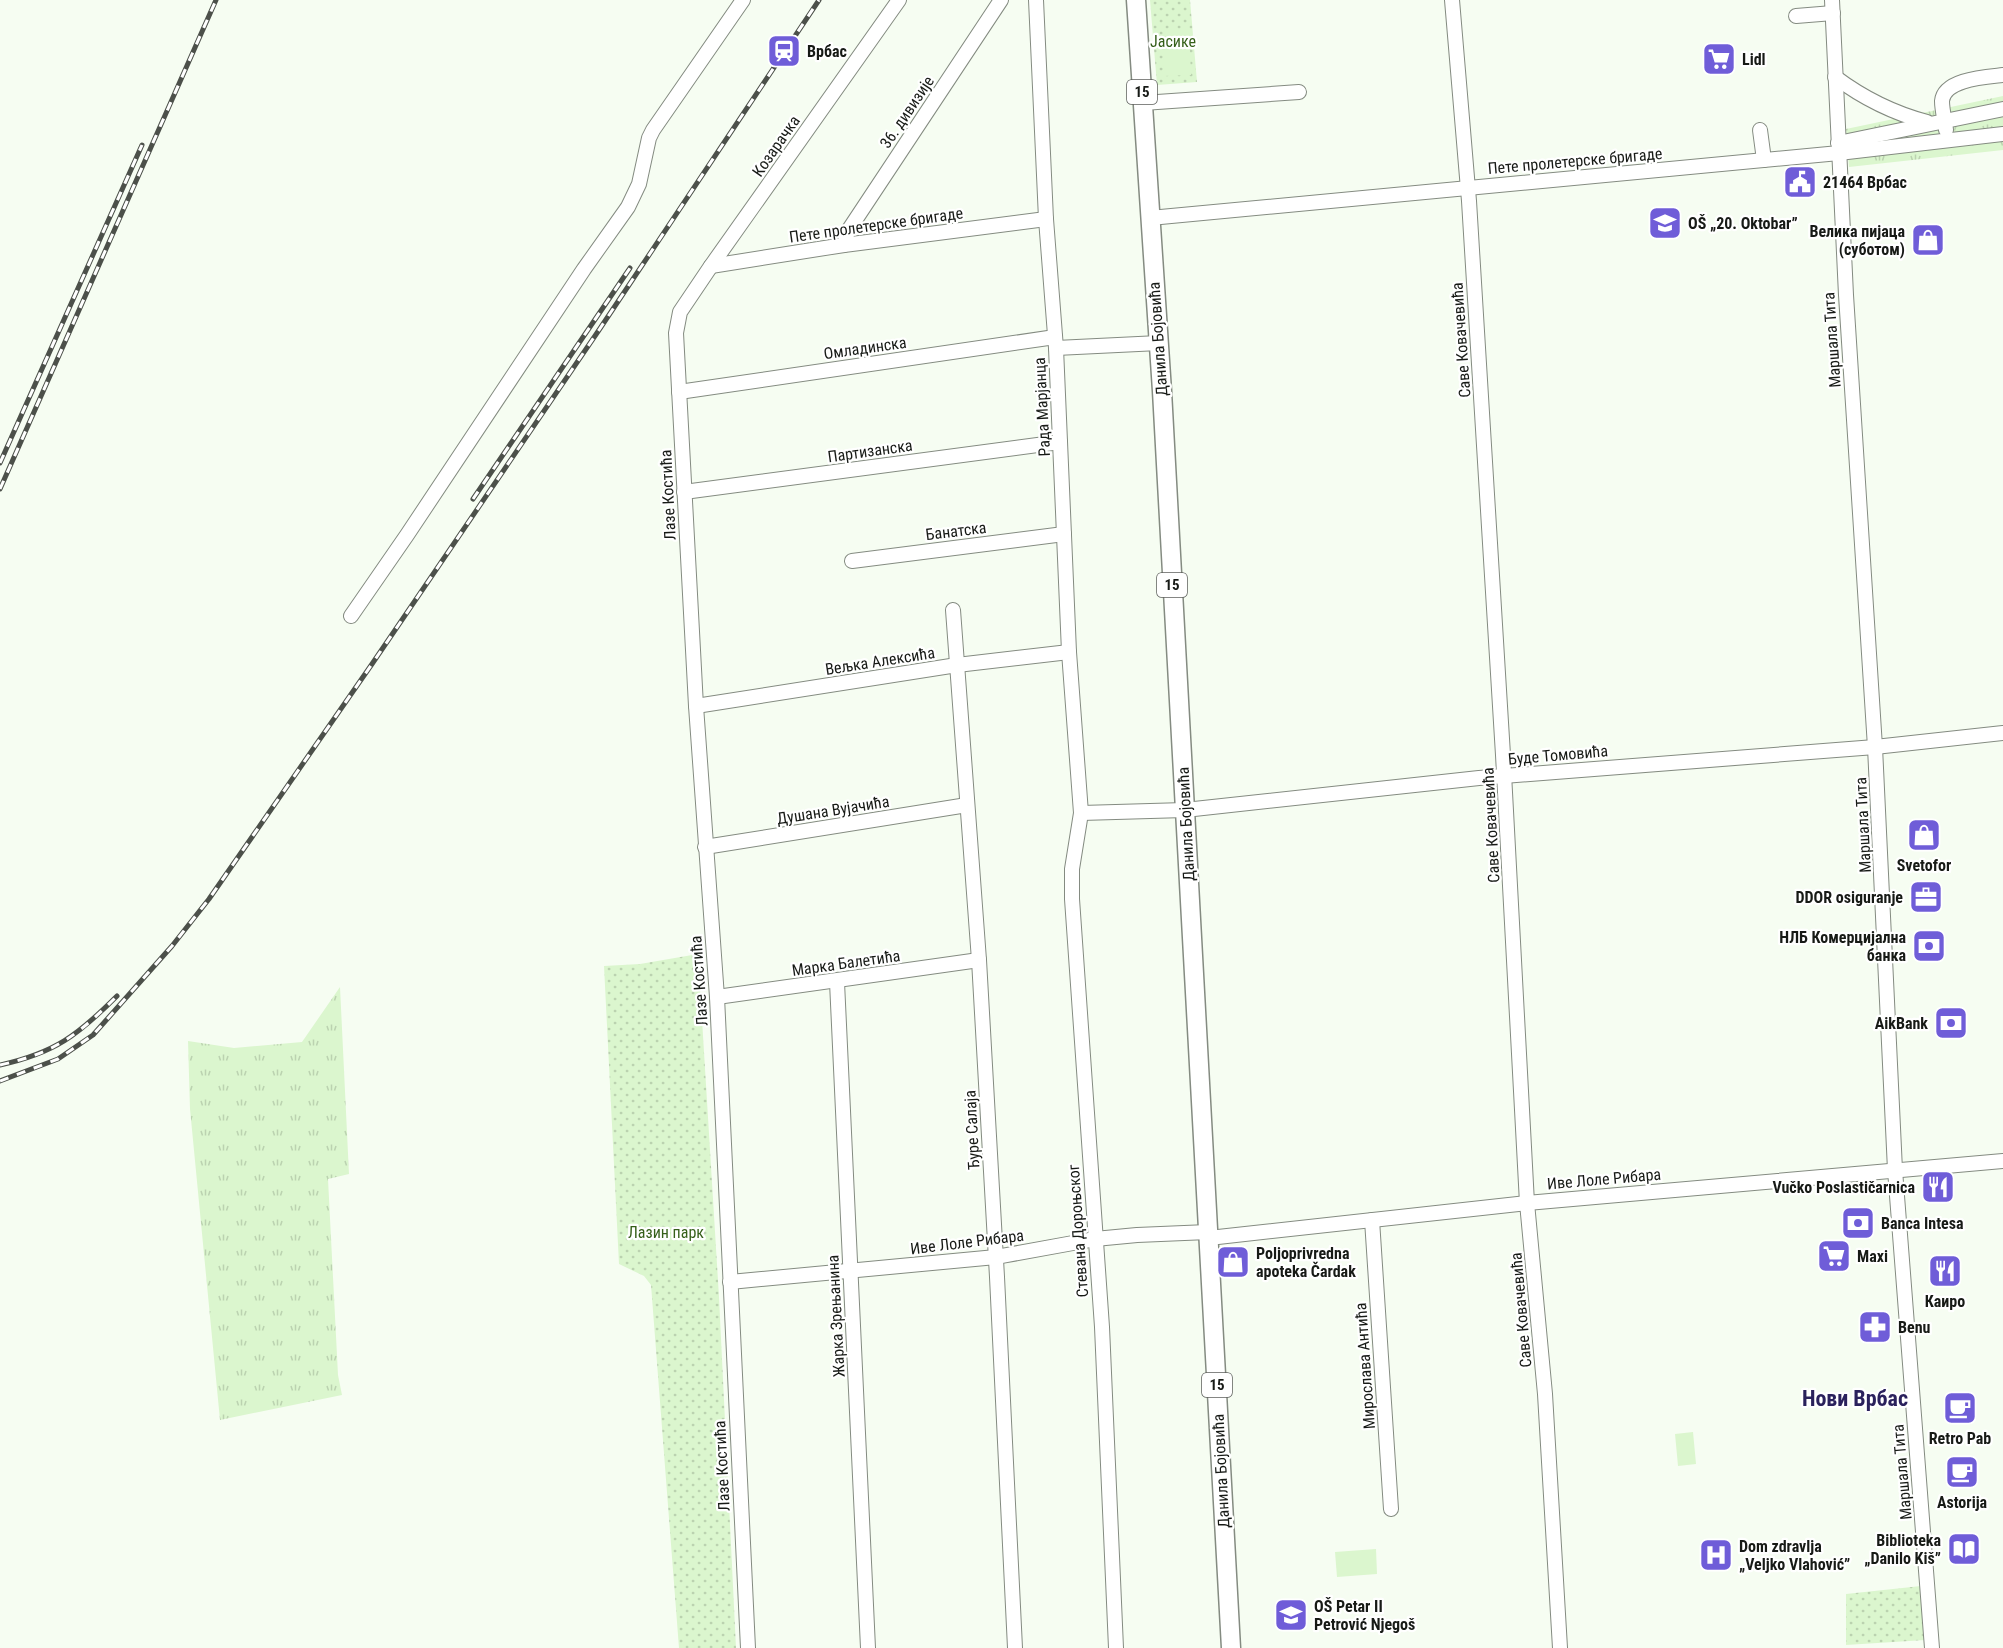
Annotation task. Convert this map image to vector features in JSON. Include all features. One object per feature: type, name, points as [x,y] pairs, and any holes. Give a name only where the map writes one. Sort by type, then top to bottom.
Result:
[{"type":"main road","name":"Данила Бојовића","points":[[1136,0],[1185,810],[1231,1648]]},
{"type":"street","points":[[351,616],[628,207],[639,184],[649,138],[653,130],[743,0]]},
{"type":"street","name":"Козарачка","points":[[680,312],[899,0]]},
{"type":"street","name":"36. дивизије","points":[[844,245],[848,231],[1001,0]]},
{"type":"street","name":"Рада Марјанца","points":[[1036,0],[1046,219],[1081,813]]},
{"type":"street","name":"Саве Ковачевића","points":[[1452,0],[1468,188],[1505,776],[1527,1203],[1545,1394],[1560,1648]]},
{"type":"street","points":[[1796,16],[1832,6]]},
{"type":"street","name":"Маршала Тита","points":[[1832,6],[1846,295],[1875,747],[1895,1170],[1932,1648]]},
{"type":"street","points":[[1947,141],[1938,122],[1946,91],[1958,83],[2003,75]]},
{"type":"street","points":[[1835,77],[1870,101],[1910,118],[1938,122]]},
{"type":"street","points":[[1143,104],[1299,92]]},
{"type":"street","points":[[1839,148],[1938,122],[2003,109]]},
{"type":"street","points":[[1760,130],[1764,160]]},
{"type":"street","name":"Пете пролетерске бригаде","points":[[1150,218],[1764,160],[1839,148],[1947,141],[2003,134]]},
{"type":"street","name":"Пете пролетерске бригаде","points":[[711,266],[844,245],[1046,219]]},
{"type":"street","name":"Лазе Костића","points":[[680,312],[676,333],[684,492],[705,847],[717,997],[748,1648]]},
{"type":"street","name":"Омладинска","points":[[679,392],[1055,342],[1158,343]]},
{"type":"street","name":"Партизанска","points":[[684,492],[1060,442]]},
{"type":"street","name":"Банатска","points":[[852,561],[1064,534]]},
{"type":"street","name":"Ђуре Салаја","points":[[953,610],[979,960],[1015,1648]]},
{"type":"street","name":"Вељка Алексића","points":[[696,706],[957,665],[1070,652]]},
{"type":"street","name":"Буде Томовића","points":[[1081,813],[1185,810],[1505,776],[1875,747],[2003,733]]},
{"type":"street","name":"Душана Вујачића","points":[[705,847],[967,805]]},
{"type":"street","name":"Стевана Дороњског","points":[[1081,813],[1072,869],[1072,899],[1102,1327],[1116,1648]]},
{"type":"street","name":"Марка Балетића","points":[[717,997],[837,982],[979,960]]},
{"type":"street","name":"Жарка Зрењанина","points":[[837,982],[868,1648]]},
{"type":"street","name":"Иве Лоле Рибара","points":[[730,1282],[996,1257],[1095,1239],[1137,1235],[1209,1235],[1527,1203],[2003,1161]]},
{"type":"street","name":"Мирослава Антића","points":[[1372,1220],[1391,1509]]},
{"type":"green space","name":"Јасике","points":[[1150,0],[1190,0],[1197,82],[1157,85]]},
{"type":"green space","points":[[1189,29],[1191,75],[1164,76],[1163,30]]},
{"type":"green space","points":[[2003,96],[2003,150],[1849,167],[1846,129]]},
{"type":"green space","name":"Лазин парк","points":[[698,954],[719,1297],[736,1648],[679,1648],[651,1285],[644,1276],[619,1264],[604,966],[640,964]]},
{"type":"green space","points":[[340,987],[349,1174],[328,1179],[338,1375],[342,1395],[220,1420],[190,1109],[188,1041],[234,1048],[302,1042]]},
{"type":"green space","points":[[1693,1432],[1696,1464],[1678,1466],[1675,1434]]},
{"type":"green space","points":[[1376,1549],[1377,1574],[1337,1577],[1335,1552]]},
{"type":"green space","points":[[1921,1586],[1925,1640],[1846,1645],[1846,1594]]},
{"type":"railway","points":[[0,489],[216,0]]},
{"type":"railway","points":[[0,1081],[58,1059],[93,1035],[172,946],[209,899],[599,330],[819,0]]},
{"type":"railway","points":[[0,463],[142,145]]},
{"type":"railway","points":[[473,499],[630,268]]},
{"type":"railway","points":[[0,1065],[36,1055],[64,1041],[90,1022],[117,996]]},
{"type":"place","name":"Врбас","points":[[784,51]]},
{"type":"place","name":"Lidl","points":[[1719,59]]},
{"type":"place","name":"21464 Врбас","points":[[1800,182]]},
{"type":"place","name":"OŠ „20. Oktobar”","points":[[1665,223]]},
{"type":"place","name":"Велика пијаца (суботом)","points":[[1928,240]]},
{"type":"place","name":"Svetofor","points":[[1924,835]]},
{"type":"place","name":"DDOR osiguranje","points":[[1926,897]]},
{"type":"place","name":"НЛБ Комерцијална банка","points":[[1929,946]]},
{"type":"place","name":"AikBank","points":[[1951,1023]]},
{"type":"place","name":"Vučko Poslastičarnica","points":[[1938,1187]]},
{"type":"place","name":"Banca Intesa","points":[[1858,1223]]},
{"type":"place","name":"Maxi","points":[[1834,1256]]},
{"type":"place","name":"Poljoprivredna apoteka Čardak","points":[[1233,1262]]},
{"type":"place","name":"Каиро","points":[[1945,1271]]},
{"type":"place","name":"Benu","points":[[1875,1327]]},
{"type":"place","name":"Retro Pab","points":[[1960,1408]]},
{"type":"place","name":"Astorija","points":[[1962,1472]]},
{"type":"place","name":"Biblioteka „Danilo Kiš”","points":[[1964,1549]]},
{"type":"place","name":"Dom zdravlja „Veljko Vlahović”","points":[[1716,1555]]},
{"type":"place","name":"OŠ Petar II Petrović Njegoš","points":[[1291,1615]]},
{"type":"district","name":"Нови Врбас","points":[[1855,1398]]}]
